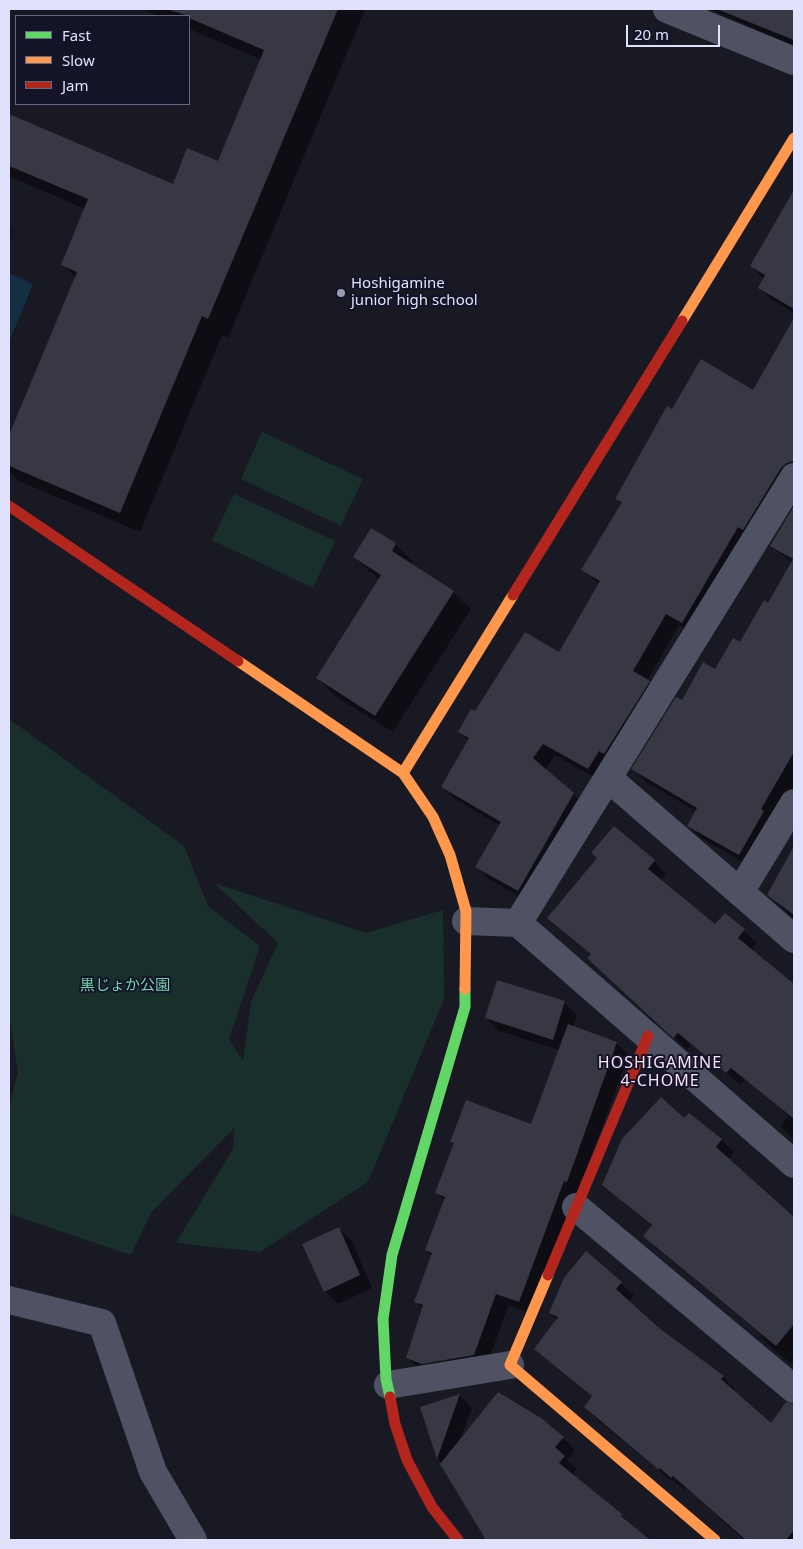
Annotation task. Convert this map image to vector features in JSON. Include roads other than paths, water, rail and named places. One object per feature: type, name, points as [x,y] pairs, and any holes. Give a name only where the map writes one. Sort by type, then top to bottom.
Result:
[{"type":"street","points":[[667,9],[794,61]]},
{"type":"street","points":[[403,773],[794,138]]},
{"type":"street","points":[[518,923],[794,477]]},
{"type":"street","points":[[9,506],[403,773],[433,817],[450,855],[466,911],[465,1007],[392,1255],[383,1319],[388,1384],[395,1424],[407,1460],[432,1507],[458,1540]]},
{"type":"street","points":[[608,778],[794,939]]},
{"type":"street","points":[[740,892],[794,803]]},
{"type":"street","points":[[466,921],[518,923],[794,1164]]},
{"type":"street","points":[[510,1365],[648,1036]]},
{"type":"street","points":[[576,1207],[794,1389]]},
{"type":"street","points":[[9,1300],[102,1323],[153,1472],[193,1540]]},
{"type":"street","points":[[388,1384],[510,1365],[715,1540]]},
{"type":"water","points":[[9,273],[33,284],[9,342]]},
{"type":"place","name":"Hoshigamine junior high school","points":[[341,293]]},
{"type":"district","name":"HOSHIGAMINE 4-CHOME","points":[[660,1072]]},
{"type":"park label","name":"黒じょか公園","points":[[125,986]]}]
